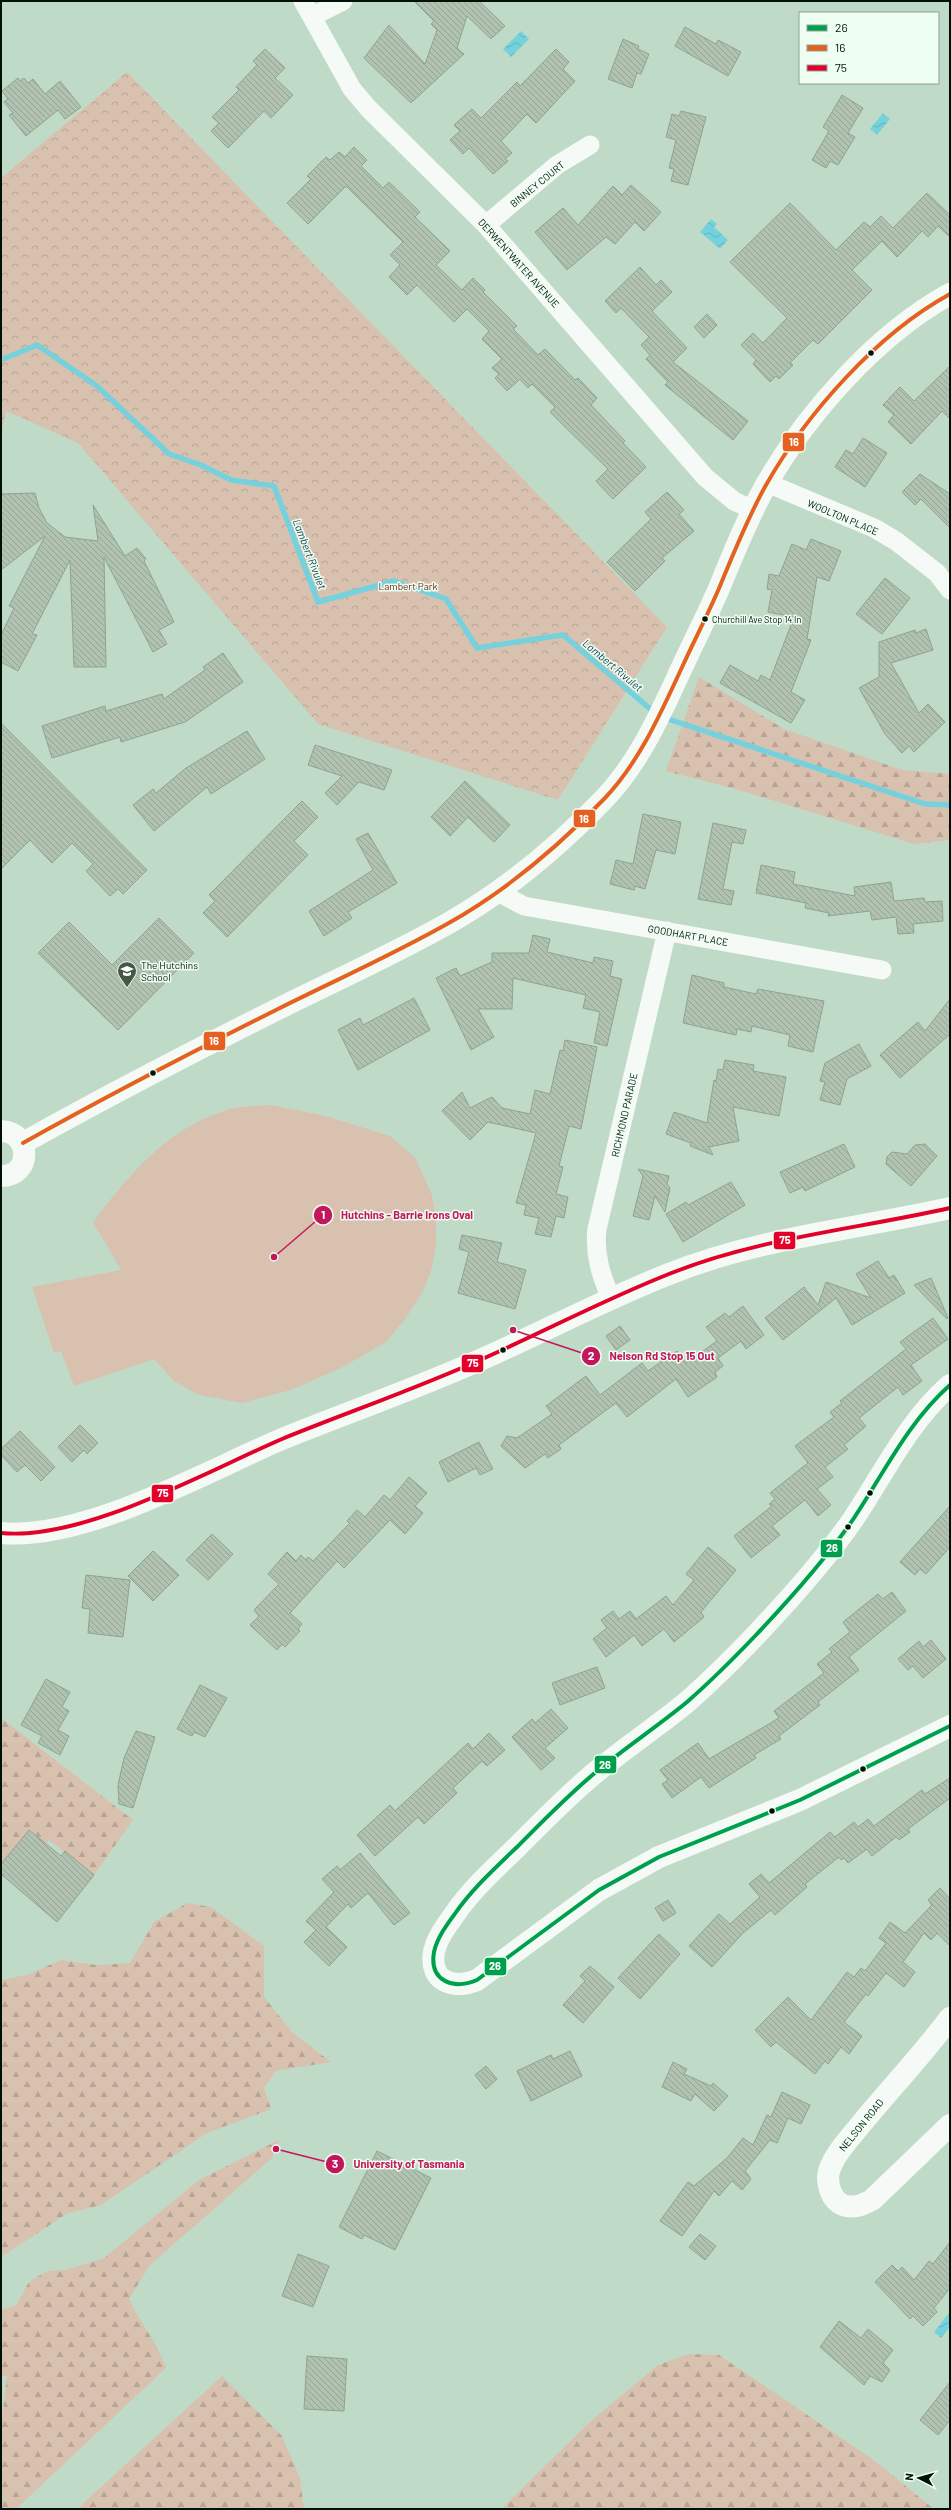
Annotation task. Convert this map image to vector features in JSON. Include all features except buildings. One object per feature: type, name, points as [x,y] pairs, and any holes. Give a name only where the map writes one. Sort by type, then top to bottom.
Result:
[{"type":"street","points":[[308,9],[343,1]]},
{"type":"street","name":"DERWENTWATER AVENUE","points":[[308,9],[356,94],[418,159],[486,225],[705,477],[734,501],[753,510]]},
{"type":"street","name":"BINNEY COURT","points":[[486,225],[557,165],[590,145]]},
{"type":"street","points":[[23,1143],[130,1083],[448,924],[529,870],[607,796],[634,760],[666,700],[753,510],[767,483],[795,440],[867,355],[933,304],[950,294]]},
{"type":"street","name":"WOOLTON PLACE","points":[[767,483],[874,528],[896,541],[937,573],[950,590]]},
{"type":"street","name":"GOODHART PLACE","points":[[498,892],[524,906],[882,970]]},
{"type":"street","name":"RICHMOND PARADE","points":[[611,1298],[597,1258],[597,1229],[667,931]]},
{"type":"street","points":[[1,1131],[14,1134],[23,1143],[25,1159],[22,1165],[4,1177]]},
{"type":"street","points":[[1,1533],[21,1534],[63,1528],[84,1523],[149,1498],[281,1440],[487,1357],[611,1298],[672,1273],[734,1253],[950,1208]]},
{"type":"street","points":[[950,1385],[922,1414],[901,1442],[853,1520],[758,1633],[713,1679],[685,1703],[568,1795],[494,1869],[458,1909],[444,1930],[436,1946],[433,1960],[437,1974],[440,1979],[454,1984],[468,1984],[477,1980],[599,1890],[652,1861],[800,1800],[950,1726]]},
{"type":"street","name":"NELSON ROAD","points":[[950,2018],[848,2140],[834,2160],[828,2177],[830,2191],[835,2199],[851,2207],[858,2206],[872,2200],[950,2125]]},
{"type":"green space","name":"Lambert Park","points":[[127,72],[667,627],[558,800],[318,724],[78,443],[6,411],[1,435],[1,178]]},
{"type":"green space","points":[[699,677],[784,729],[902,770],[950,774],[950,840],[914,844],[739,790],[666,771]]},
{"type":"green space","points":[[270,1105],[326,1116],[390,1136],[415,1157],[432,1195],[436,1219],[436,1244],[431,1271],[423,1291],[406,1318],[386,1342],[341,1368],[291,1390],[242,1403],[199,1395],[174,1381],[154,1359],[74,1386],[61,1351],[54,1353],[32,1287],[121,1270],[93,1222],[134,1172],[165,1143],[201,1120],[233,1109]]},
{"type":"green space","points":[[1,1718],[133,1820],[94,1875],[49,1840],[45,1844],[29,1830],[1,1864]]},
{"type":"green space","points":[[187,1903],[211,1907],[264,1946],[264,1997],[292,2032],[331,2062],[276,2071],[264,2088],[271,2109],[207,2133],[101,2205],[68,2213],[1,2257],[1,1980],[27,1975],[61,1960],[97,1965],[130,1963],[154,1922]]},
{"type":"green space","points":[[279,2140],[272,2158],[150,2265],[129,2299],[154,2342],[166,2368],[16,2509],[1,2509],[1,2425],[7,2376],[1,2376],[1,2310],[16,2305],[29,2282],[47,2271],[66,2270],[104,2258],[199,2180]]},
{"type":"green space","points":[[688,2354],[719,2355],[875,2461],[934,2509],[501,2509],[592,2420],[658,2365]]},
{"type":"green space","points":[[222,2376],[282,2436],[300,2478],[304,2509],[77,2509]]},
{"type":"water","points":[[521,31],[529,39],[511,57],[503,49]]},
{"type":"water","points":[[883,113],[890,119],[877,135],[870,129]]},
{"type":"water","points":[[711,219],[717,224],[714,227],[728,240],[720,249],[700,232]]},
{"type":"water","points":[[949,2313],[950,2327],[941,2338],[934,2332]]},
{"type":"waterway","name":"Lambert Rivulet","points":[[1,360],[37,345],[97,386],[169,454],[201,465],[231,480],[274,486],[318,602],[394,581],[446,599],[477,648],[563,635],[655,713]]},
{"type":"waterway","name":"Lambert Rivulet","points":[[662,717],[925,804],[950,805]]},
{"type":"transit line","name":"16","points":[[23,1143],[182,1058],[447,924],[511,883],[569,834],[618,783],[650,734],[707,615],[753,510],[766,485],[802,430],[823,403],[871,353],[896,331],[923,311],[950,294]]},
{"type":"transit line","name":"75","points":[[1,1533],[34,1533],[69,1526],[106,1515],[144,1501],[282,1439],[412,1389],[511,1346],[624,1293],[669,1274],[703,1262],[737,1251],[808,1235],[950,1208]]},
{"type":"transit line","name":"26","points":[[950,1385],[935,1399],[909,1431],[854,1518],[832,1549],[795,1593],[756,1635],[687,1702],[607,1763],[556,1808],[476,1888],[461,1906],[440,1937],[434,1952],[433,1962],[435,1970],[445,1981],[452,1983],[468,1983],[477,1980],[599,1890],[659,1857],[800,1800],[950,1726]]},
{"type":"place","name":"Churchill Ave Stop 14 In","points":[[705,619]]},
{"type":"place","name":"The Hutchins School","points":[[127,988]]},
{"type":"place","name":"Hutchins - Barrie Irons Oval","points":[[274,1257]]},
{"type":"place","name":"Nelson Rd Stop 15 Out","points":[[513,1330]]},
{"type":"place","name":"University of Tasmania","points":[[276,2149]]}]
